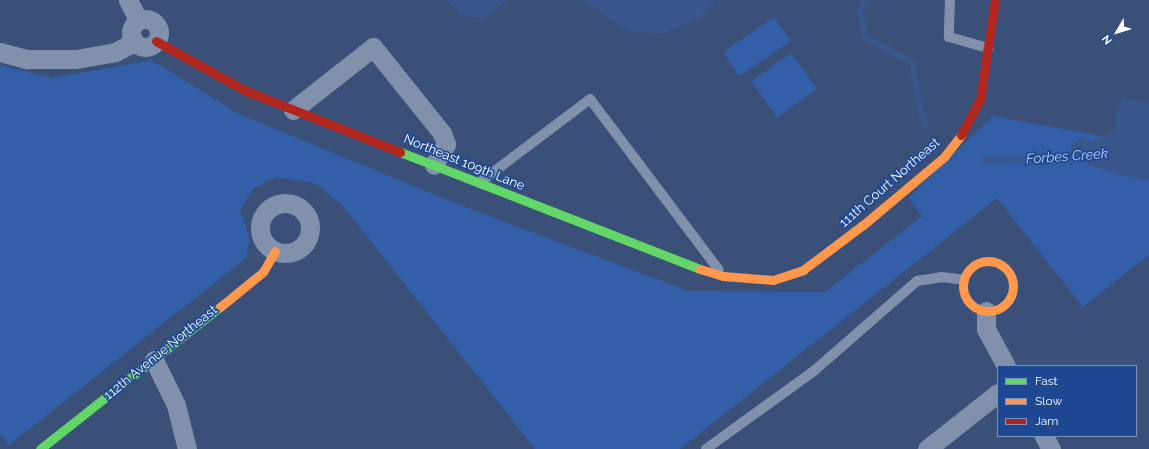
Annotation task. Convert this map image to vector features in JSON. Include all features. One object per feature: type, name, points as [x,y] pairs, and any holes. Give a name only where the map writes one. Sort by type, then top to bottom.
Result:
[{"type":"street","points":[[128,0],[138,20]]},
{"type":"street","name":"111th Court Northeast","points":[[773,280],[803,270],[863,225],[944,157],[965,131],[980,100],[995,0]]},
{"type":"street","points":[[147,19],[155,23],[159,32],[156,41],[146,47],[134,42],[131,30],[138,20],[147,19]]},
{"type":"street","name":"Northeast 109th Lane","points":[[156,41],[244,90],[679,262],[723,276],[773,280]]},
{"type":"street","points":[[0,52],[27,59],[76,59],[115,52],[134,42]]},
{"type":"street","points":[[293,110],[373,47],[442,133],[446,144],[434,165]]},
{"type":"street","name":"112th Avenue Northeast","points":[[40,449],[263,272],[275,251]]},
{"type":"street","points":[[982,262],[997,263],[1009,272],[1013,287],[1007,302],[1001,307],[986,311],[972,305],[967,299],[964,280],[969,270],[982,262]]},
{"type":"street","points":[[986,311],[986,329],[1005,365]]},
{"type":"street","points":[[154,360],[176,404],[187,449]]},
{"type":"street","points":[[927,449],[997,394]]},
{"type":"street","points":[[1045,437],[1052,449]]},
{"type":"lane","points":[[950,0],[949,37],[988,48]]},
{"type":"lane","points":[[479,183],[590,99],[723,276]]},
{"type":"lane","points":[[706,449],[815,370],[916,281],[941,277],[964,280]]},
{"type":"shaded area","points":[[447,0],[507,0],[483,19],[460,15]]},
{"type":"shaded area","points":[[583,0],[716,0],[700,18],[663,34],[627,30]]},
{"type":"shaded area","points":[[774,17],[791,41],[740,76],[723,53]]},
{"type":"shaded area","points":[[791,53],[817,89],[777,117],[751,82]]},
{"type":"shaded area","points":[[151,60],[239,114],[450,201],[688,291],[825,292],[922,216],[908,198],[993,116],[1149,145],[1149,255],[1083,307],[997,198],[680,449],[535,449],[343,206],[315,183],[276,177],[253,189],[240,210],[250,240],[246,258],[9,445],[0,434],[0,65],[52,78]]},
{"type":"shaded area","points":[[1124,98],[1149,103],[1149,181],[1115,174],[1071,158],[1071,146],[1081,137],[1092,142],[1115,130],[1117,108]]},
{"type":"waterway","name":"Forbes Creek","points":[[868,0],[860,12],[866,37],[913,63],[920,108],[926,124]]},
{"type":"waterway","name":"Forbes Creek","points":[[985,160],[1077,157]]},
{"type":"traffic: fast","points":[[400,152],[700,269]]},
{"type":"traffic: fast","points":[[40,449],[220,307]]},
{"type":"traffic: slow","points":[[700,269],[723,276],[773,280],[803,270],[863,225],[944,157],[961,135]]},
{"type":"traffic: slow","points":[[220,307],[263,272],[275,251]]},
{"type":"traffic: slow","points":[[988,261],[997,263],[1006,268],[1011,277],[1013,286],[1011,295],[1006,304],[997,309],[988,311],[979,309],[970,304],[965,295],[963,286],[965,277],[970,268],[979,263],[988,261]]},
{"type":"traffic: jam","points":[[961,135],[980,100],[995,0]]},
{"type":"traffic: jam","points":[[156,41],[244,90],[400,152]]}]
